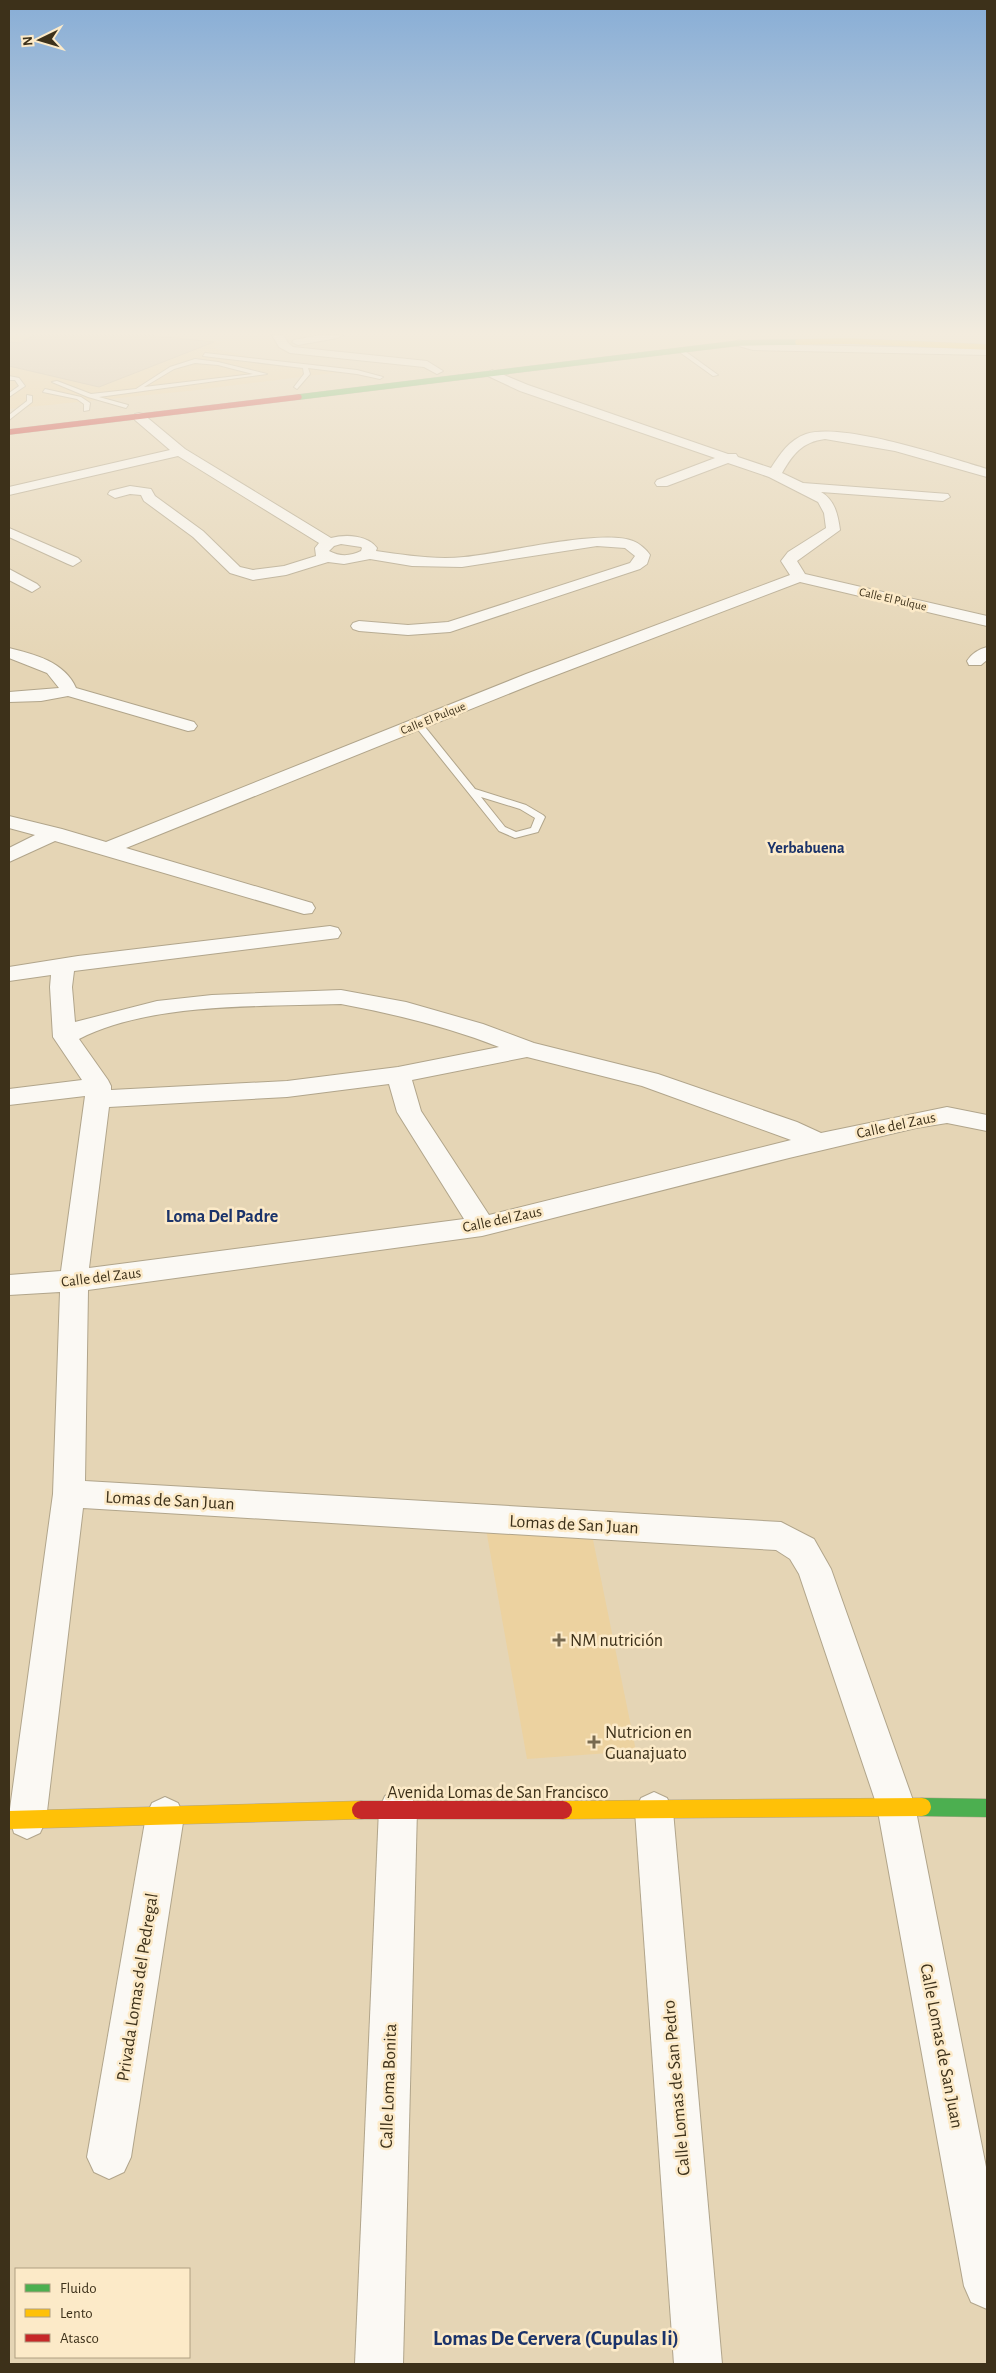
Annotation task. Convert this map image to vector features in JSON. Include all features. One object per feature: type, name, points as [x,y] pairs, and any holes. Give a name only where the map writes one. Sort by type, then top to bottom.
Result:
[{"type":"main road","name":"Avenida Lomas de San Francisco","points":[[18,1820],[398,1808],[654,1811],[896,1806],[987,1808]]},
{"type":"street","points":[[173,446],[328,550],[349,560],[368,554],[412,561],[462,562],[597,542],[628,544],[644,555],[642,561],[635,566],[450,627],[408,630],[358,626]]},
{"type":"street","points":[[697,446],[774,474],[824,499],[830,513],[833,530],[793,555],[789,561],[798,577]]},
{"type":"street","points":[[774,474],[786,452],[795,446]]},
{"type":"street","points":[[881,446],[987,473]]},
{"type":"street","points":[[9,491],[180,452]]},
{"type":"street","points":[[662,482],[731,457]]},
{"type":"street","points":[[798,486],[943,498]]},
{"type":"street","points":[[115,494],[130,490],[146,492],[149,498],[198,534],[235,570],[253,575],[286,570],[328,550]]},
{"type":"street","points":[[9,532],[73,561]]},
{"type":"street","points":[[9,542],[24,538]]},
{"type":"street","points":[[9,574],[32,586]]},
{"type":"street","name":"Calle El Pulque","points":[[107,849],[532,678],[798,577],[987,622]]},
{"type":"street","points":[[9,654],[51,668],[66,682],[69,691]]},
{"type":"street","points":[[9,697],[41,696],[69,691],[188,726]]},
{"type":"street","points":[[9,822],[107,849],[304,908]]},
{"type":"street","points":[[9,856],[61,836]]},
{"type":"street","points":[[9,974],[63,967],[78,962],[330,933]]},
{"type":"street","points":[[18,1820],[69,1494],[74,1281],[98,1092],[65,1036],[61,987],[63,967]]},
{"type":"street","points":[[65,1036],[90,1024],[157,1008],[212,1002],[341,997],[398,1007],[475,1029],[527,1049],[649,1080],[788,1128],[818,1142]]},
{"type":"street","points":[[9,1097],[98,1092],[287,1089],[398,1076],[527,1049]]},
{"type":"street","points":[[398,1076],[409,1112],[482,1226]]},
{"type":"street","name":"Calle del Zaus","points":[[9,1285],[74,1281],[482,1226],[818,1142],[947,1115],[987,1123]]},
{"type":"street","name":"Lomas de San Juan","points":[[69,1494],[781,1536],[802,1549],[814,1569],[896,1806]]},
{"type":"street","name":"Calle Lomas de San Juan","points":[[896,1806],[987,2286]]},
{"type":"street","name":"Calle Loma Bonita","points":[[379,2364],[398,1808]]},
{"type":"street","name":"Calle Lomas de San Pedro","points":[[654,1811],[698,2364]]},
{"type":"street","name":"Privada Lomas del Pedregal","points":[[109,2158],[165,1816]]},
{"type":"lane","points":[[418,724],[471,791],[502,829],[515,835],[535,830],[540,817],[523,807],[471,791]]},
{"type":"shaded area","name":"NM nutrición","points":[[590,1525],[636,1751],[527,1759],[486,1529]]},
{"type":"traffic: fast","points":[[922,1807],[987,1808]]},
{"type":"traffic: slow","points":[[563,1810],[922,1807]]},
{"type":"traffic: slow","points":[[9,1820],[361,1810]]},
{"type":"traffic: jam","points":[[361,1810],[563,1810]]},
{"type":"place","name":"NM nutrición","points":[[559,1640]]},
{"type":"place","name":"Nutricion en Guanajuato","points":[[594,1742]]},
{"type":"district","name":"Yerbabuena","points":[[806,847]]},
{"type":"district","name":"Loma Del Padre","points":[[222,1216]]},
{"type":"district","name":"Lomas De Cervera (Cupulas Ii)","points":[[556,2338]]}]
